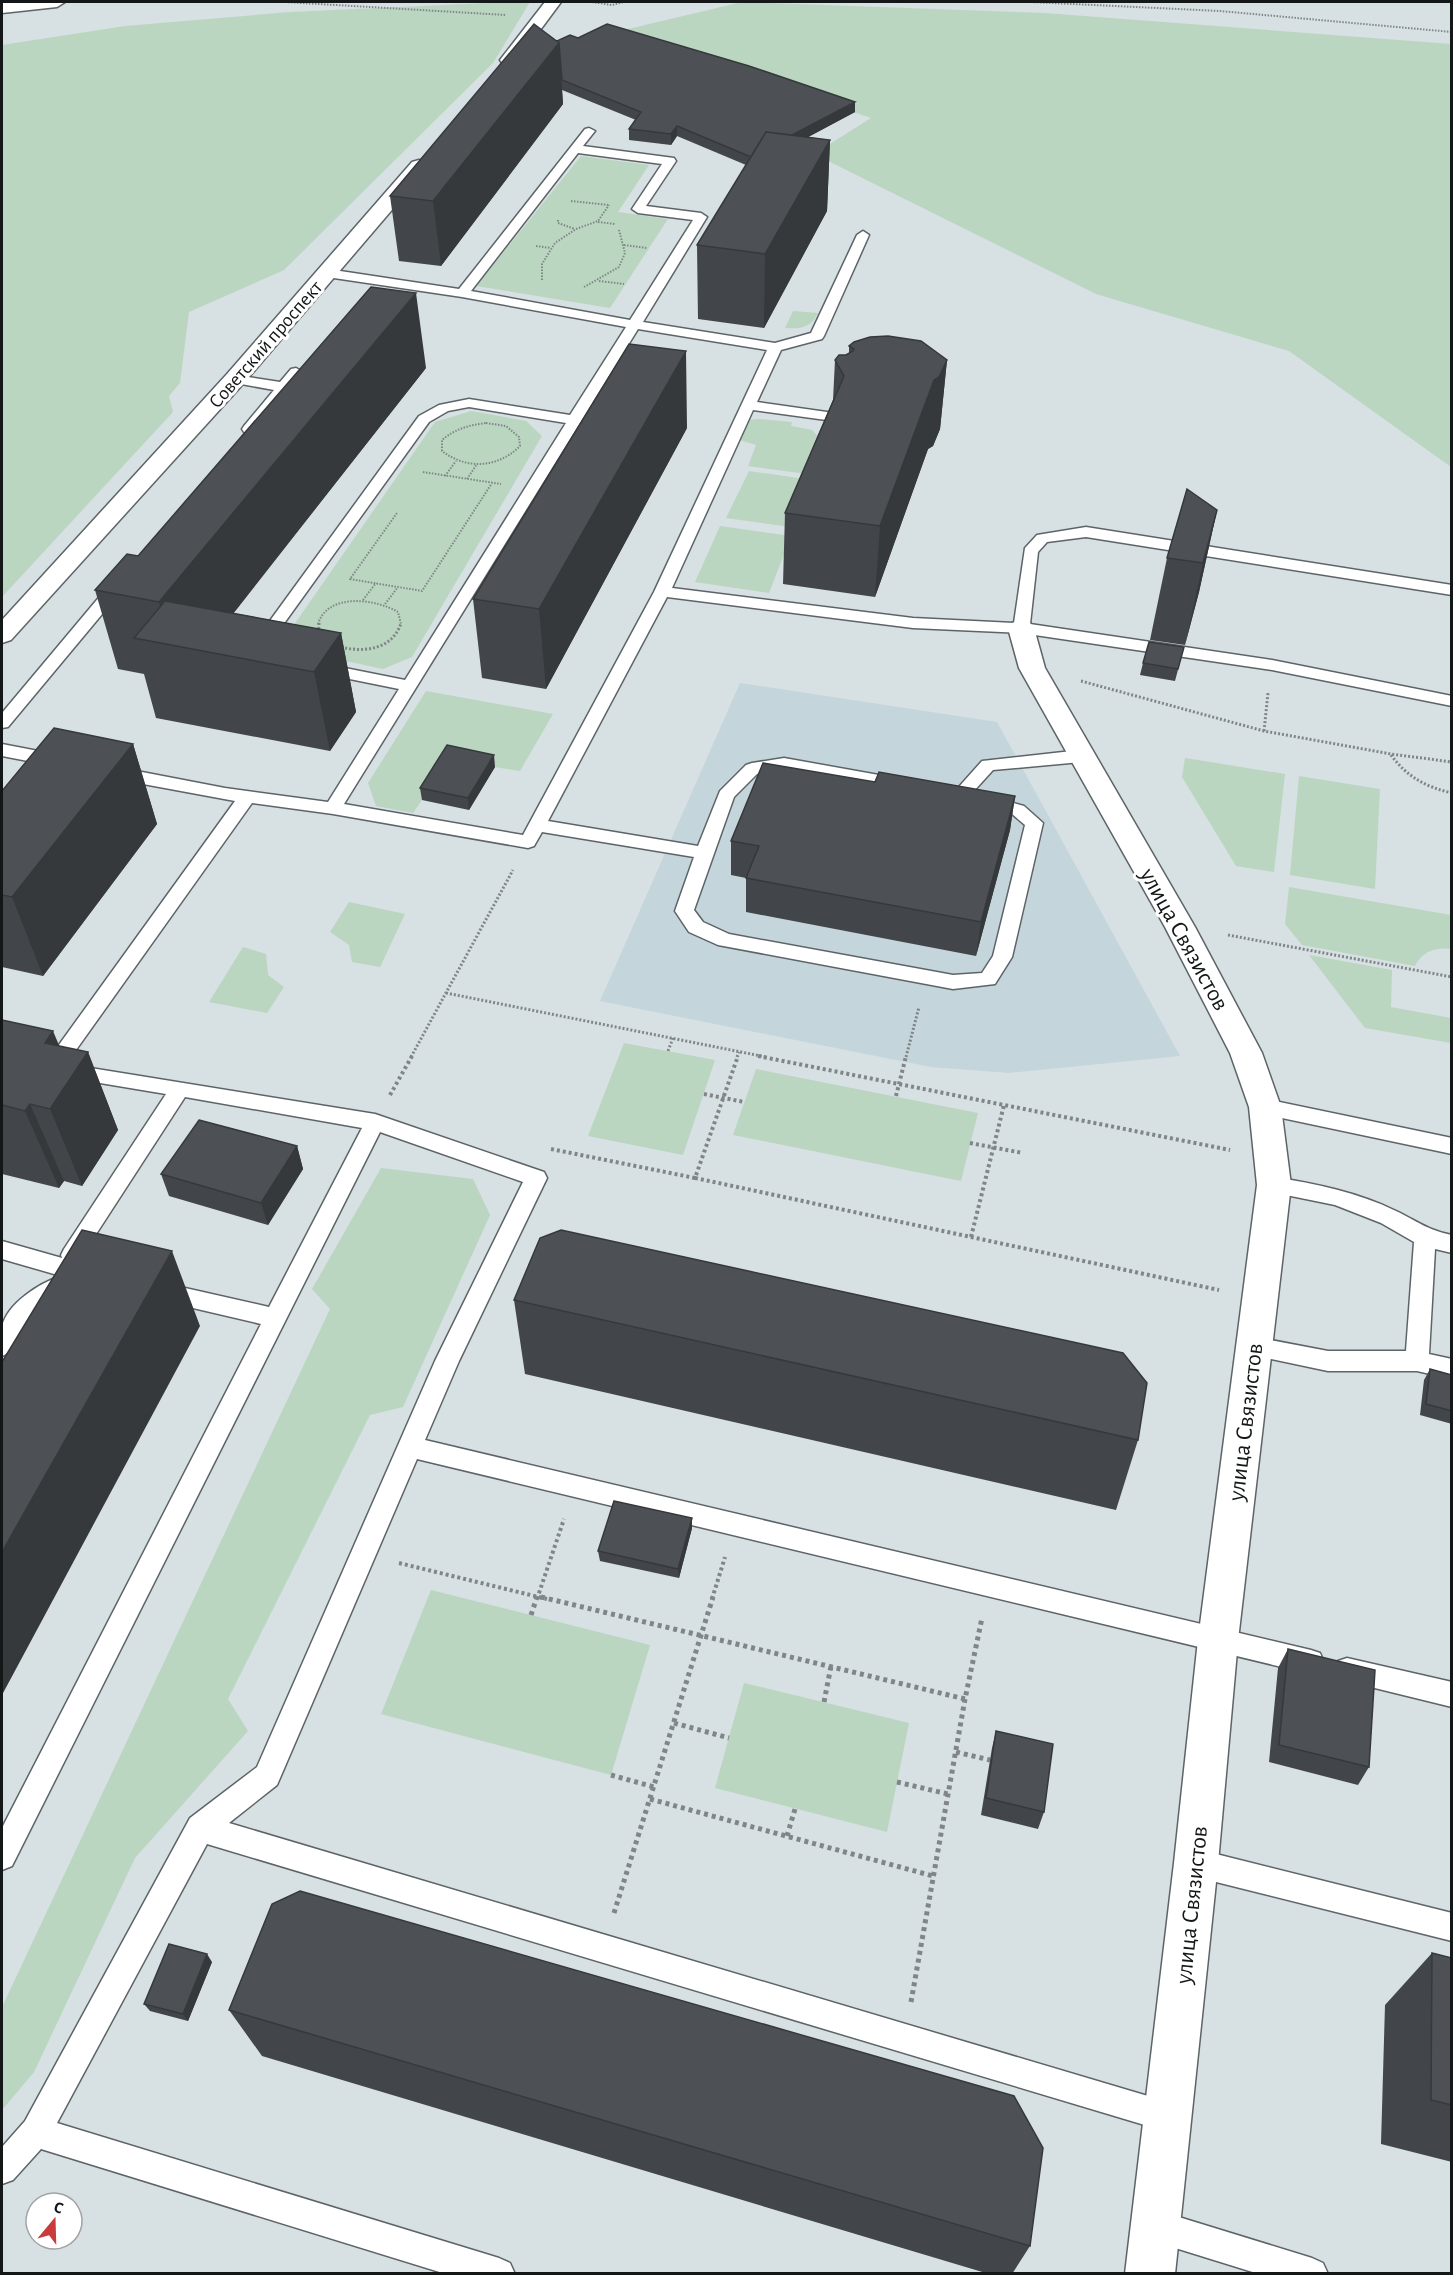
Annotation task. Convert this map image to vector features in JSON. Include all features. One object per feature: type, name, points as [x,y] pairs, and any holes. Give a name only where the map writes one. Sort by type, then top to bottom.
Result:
[{"type":"main road","points":[[2,8],[57,2]]},
{"type":"main road","points":[[494,78],[553,2]]},
{"type":"main road","name":"Советский проспект","points":[[2,635],[235,379],[436,146]]},
{"type":"main road","name":"улица Связистов","points":[[1021,628],[1032,668],[1180,927],[1246,1053],[1265,1107],[1273,1172],[1261,1298],[1218,1640],[1196,1863],[1150,2274]]},
{"type":"lane","points":[[462,293],[589,132]]},
{"type":"lane","points":[[333,808],[701,217],[638,209],[670,161],[574,149]]},
{"type":"lane","points":[[327,273],[462,293],[774,347],[817,336],[863,235]]},
{"type":"lane","points":[[96,769],[247,797],[333,808],[528,842],[662,592],[774,347]]},
{"type":"lane","points":[[238,441],[296,372]]},
{"type":"lane","points":[[235,379],[284,387]]},
{"type":"lane","points":[[282,655],[272,651],[272,629],[424,419],[444,408],[470,404],[574,420]]},
{"type":"lane","points":[[748,405],[841,418]]},
{"type":"lane","points":[[1021,628],[1030,551],[1042,538],[1086,531],[1452,590]]},
{"type":"lane","points":[[2,723],[124,578]]},
{"type":"lane","points":[[662,592],[914,623],[1021,628],[1272,665],[1452,701]]},
{"type":"lane","points":[[301,664],[411,686]]},
{"type":"lane","points":[[2,750],[72,764]]},
{"type":"lane","points":[[961,795],[988,765],[1081,756]]},
{"type":"lane","points":[[783,764],[961,795],[1018,810],[1034,823],[1002,957],[988,979],[953,982],[724,940],[696,927],[684,910],[704,853],[726,795],[752,770],[783,764]]},
{"type":"lane","points":[[2,2169],[36,2132],[200,1828],[267,1776],[447,1361],[536,1179],[375,1122],[42,1065],[247,797]]},
{"type":"lane","points":[[537,825],[704,853]]},
{"type":"lane","points":[[64,1268],[180,1089]]},
{"type":"lane","points":[[1265,1107],[1452,1146]]},
{"type":"lane","points":[[2,1856],[375,1122]]},
{"type":"lane","points":[[1273,1172],[1389,1217],[1425,1238],[1452,1244]]},
{"type":"lane","points":[[1417,1361],[1425,1238]]},
{"type":"lane","points":[[2,1250],[97,1277],[49,1288],[24,1310],[2,1346]]},
{"type":"lane","points":[[137,1286],[274,1318]]},
{"type":"lane","points":[[1255,1347],[1328,1361],[1417,1361],[1452,1369]]},
{"type":"lane","points":[[410,1448],[1452,1695]]},
{"type":"lane","points":[[200,1828],[1168,2117]]},
{"type":"lane","points":[[1196,1863],[1452,1927]]},
{"type":"lane","points":[[36,2132],[499,2274]]},
{"type":"lane","points":[[1156,2226],[1312,2274]]},
{"type":"path","points":[[285,2],[542,17]]},
{"type":"path","points":[[592,2],[612,5],[624,2]]},
{"type":"path","points":[[1031,2],[1220,11],[1452,32]]},
{"type":"path","points":[[538,196],[638,209]]},
{"type":"path","points":[[563,200],[558,223],[575,229]]},
{"type":"path","points":[[598,222],[609,205]]},
{"type":"path","points":[[543,285],[540,270],[545,255],[557,241],[575,229],[598,222],[616,225],[624,242],[625,253],[618,267],[577,291]]},
{"type":"path","points":[[468,424],[498,424],[506,426],[519,437],[520,446],[503,460],[477,464],[456,461],[442,451],[442,440],[454,429],[468,424]]},
{"type":"path","points":[[445,476],[456,461]]},
{"type":"path","points":[[466,479],[477,464]]},
{"type":"path","points":[[389,467],[532,489]]},
{"type":"path","points":[[398,511],[350,579],[422,591],[492,483]]},
{"type":"path","points":[[363,600],[376,583]]},
{"type":"path","points":[[385,604],[398,587]]},
{"type":"path","points":[[363,600],[385,604],[398,612],[401,624],[397,634],[381,645],[366,650],[346,650],[329,646],[318,638],[316,625],[320,616],[333,608],[346,602],[363,600]]},
{"type":"path","points":[[1264,731],[1272,665]]},
{"type":"path","points":[[1032,668],[1264,731],[1391,754],[1452,762]]},
{"type":"path","points":[[1391,754],[1399,767],[1415,782],[1432,789],[1452,793]]},
{"type":"path","points":[[375,1122],[528,842]]},
{"type":"path","points":[[1180,927],[1452,977]]},
{"type":"path","points":[[896,1096],[927,978]]},
{"type":"path","points":[[446,993],[1005,1104],[1273,1172]]},
{"type":"path","points":[[668,1051],[672,1038]]},
{"type":"path","points":[[695,1178],[739,1052]]},
{"type":"path","points":[[704,1094],[744,1102]]},
{"type":"path","points":[[971,1237],[1005,1104]]},
{"type":"path","points":[[970,1143],[1023,1153]]},
{"type":"path","points":[[543,1147],[1261,1298]]},
{"type":"path","points":[[531,1615],[576,1487]]},
{"type":"path","points":[[603,1948],[735,1526]]},
{"type":"path","points":[[363,1554],[966,1699]]},
{"type":"path","points":[[904,2038],[989,1585]]},
{"type":"path","points":[[824,1702],[831,1666]]},
{"type":"path","points":[[674,1723],[729,1738]]},
{"type":"path","points":[[956,1752],[990,1760]]},
{"type":"path","points":[[610,1775],[654,1787]]},
{"type":"path","points":[[897,1782],[948,1794]]},
{"type":"path","points":[[650,1799],[933,1876]]},
{"type":"path","points":[[788,1836],[795,1809]]},
{"type":"shaded area","points":[[740,683],[997,722],[1180,1056],[1009,1073],[931,1067],[600,1001]]},
{"type":"green space","points":[[530,2],[493,63],[284,270],[189,312],[180,383],[169,396],[173,412],[2,597],[2,45],[125,26],[290,12]]},
{"type":"green space","points":[[742,2],[1045,13],[1451,44],[1451,467],[1289,351],[1096,294],[814,154],[871,118],[749,77],[607,34]]},
{"type":"green space","points":[[581,156],[649,165],[618,212],[668,219],[610,308],[476,286]]},
{"type":"green space","points":[[793,311],[818,313],[808,325],[785,328]]},
{"type":"green space","points":[[471,411],[526,421],[542,436],[412,657],[383,669],[304,652],[289,632],[435,422]]},
{"type":"green space","points":[[741,420],[792,422],[791,426],[812,430],[828,447],[814,475],[748,466],[756,445],[733,438]]},
{"type":"green space","points":[[749,471],[812,480],[790,527],[726,518]]},
{"type":"green space","points":[[720,526],[791,536],[769,593],[695,582]]},
{"type":"green space","points":[[426,691],[553,714],[520,771],[495,767],[422,800],[413,813],[376,806],[368,783]]},
{"type":"green space","points":[[1185,758],[1285,774],[1274,872],[1236,866],[1182,777]]},
{"type":"green space","points":[[1299,776],[1380,789],[1375,889],[1290,875]]},
{"type":"green space","points":[[1289,887],[1451,915],[1451,949],[1430,951],[1421,957],[1415,966],[1302,945],[1285,924]]},
{"type":"green space","points":[[349,902],[405,914],[380,967],[352,962],[349,945],[330,932]]},
{"type":"green space","points":[[243,947],[266,954],[268,975],[284,987],[267,1013],[209,1002]]},
{"type":"green space","points":[[1309,955],[1392,970],[1391,1007],[1451,1018],[1451,1043],[1365,1028]]},
{"type":"green space","points":[[624,1043],[715,1060],[683,1155],[588,1136]]},
{"type":"green space","points":[[756,1069],[978,1113],[961,1181],[733,1135]]},
{"type":"green space","points":[[381,1168],[473,1179],[490,1215],[403,1407],[370,1415],[228,1699],[248,1731],[135,1858],[34,2072],[2,2110],[2,2007],[330,1309],[312,1289]]},
{"type":"green space","points":[[431,1590],[650,1645],[611,1775],[381,1714]]},
{"type":"green space","points":[[744,1683],[909,1723],[887,1832],[715,1788]]},
{"type":"building","points":[[534,24],[559,43],[433,201],[390,196]]},
{"type":"building","points":[[607,24],[749,66],[855,102],[792,135],[766,132],[751,157],[677,126],[671,134],[629,129],[641,112],[562,80],[557,41],[570,35],[578,38]]},
{"type":"building","points":[[766,132],[830,140],[765,254],[697,245]]},
{"type":"building","points":[[371,287],[416,293],[159,602],[95,590],[127,554],[138,556]]},
{"type":"building","points":[[888,336],[921,341],[947,360],[939,377],[934,380],[880,526],[785,513],[844,376],[835,360],[839,355],[846,355],[853,351],[854,349],[849,346],[854,342],[870,337]]},
{"type":"building","points":[[629,344],[686,351],[539,609],[473,599]]},
{"type":"building","points":[[1187,489],[1217,510],[1203,563],[1167,558]]},
{"type":"building","points":[[165,601],[341,633],[314,672],[134,638]]},
{"type":"building","points":[[1149,642],[1184,647],[1178,669],[1143,663]]},
{"type":"building","points":[[54,728],[133,744],[12,897],[2,895],[2,791]]},
{"type":"building","points":[[447,745],[494,755],[468,798],[420,788]]},
{"type":"building","points":[[763,763],[875,782],[879,772],[1015,796],[981,922],[746,878],[759,846],[731,841]]},
{"type":"building","points":[[2,1020],[53,1031],[45,1043],[88,1052],[50,1109],[30,1104],[25,1111],[2,1105]]},
{"type":"building","points":[[199,1120],[297,1146],[261,1203],[161,1174]]},
{"type":"building","points":[[82,1230],[172,1251],[2,1552],[2,1362]]},
{"type":"building","points":[[561,1230],[1123,1353],[1147,1383],[1138,1440],[514,1300],[540,1238]]},
{"type":"building","points":[[1430,1369],[1452,1375],[1452,1411],[1426,1404]]},
{"type":"building","points":[[614,1501],[692,1518],[678,1569],[598,1551]]},
{"type":"building","points":[[1288,1649],[1375,1670],[1369,1767],[1279,1745]]},
{"type":"building","points":[[996,1731],[1053,1744],[1044,1812],[986,1798]]},
{"type":"building","points":[[300,1891],[1014,2096],[1043,2148],[1030,2246],[229,2010],[272,1904]]},
{"type":"building","points":[[169,1944],[207,1954],[183,2014],[144,2004]]},
{"type":"building","points":[[1432,1953],[1452,1958],[1452,2105],[1431,2100]]}]
